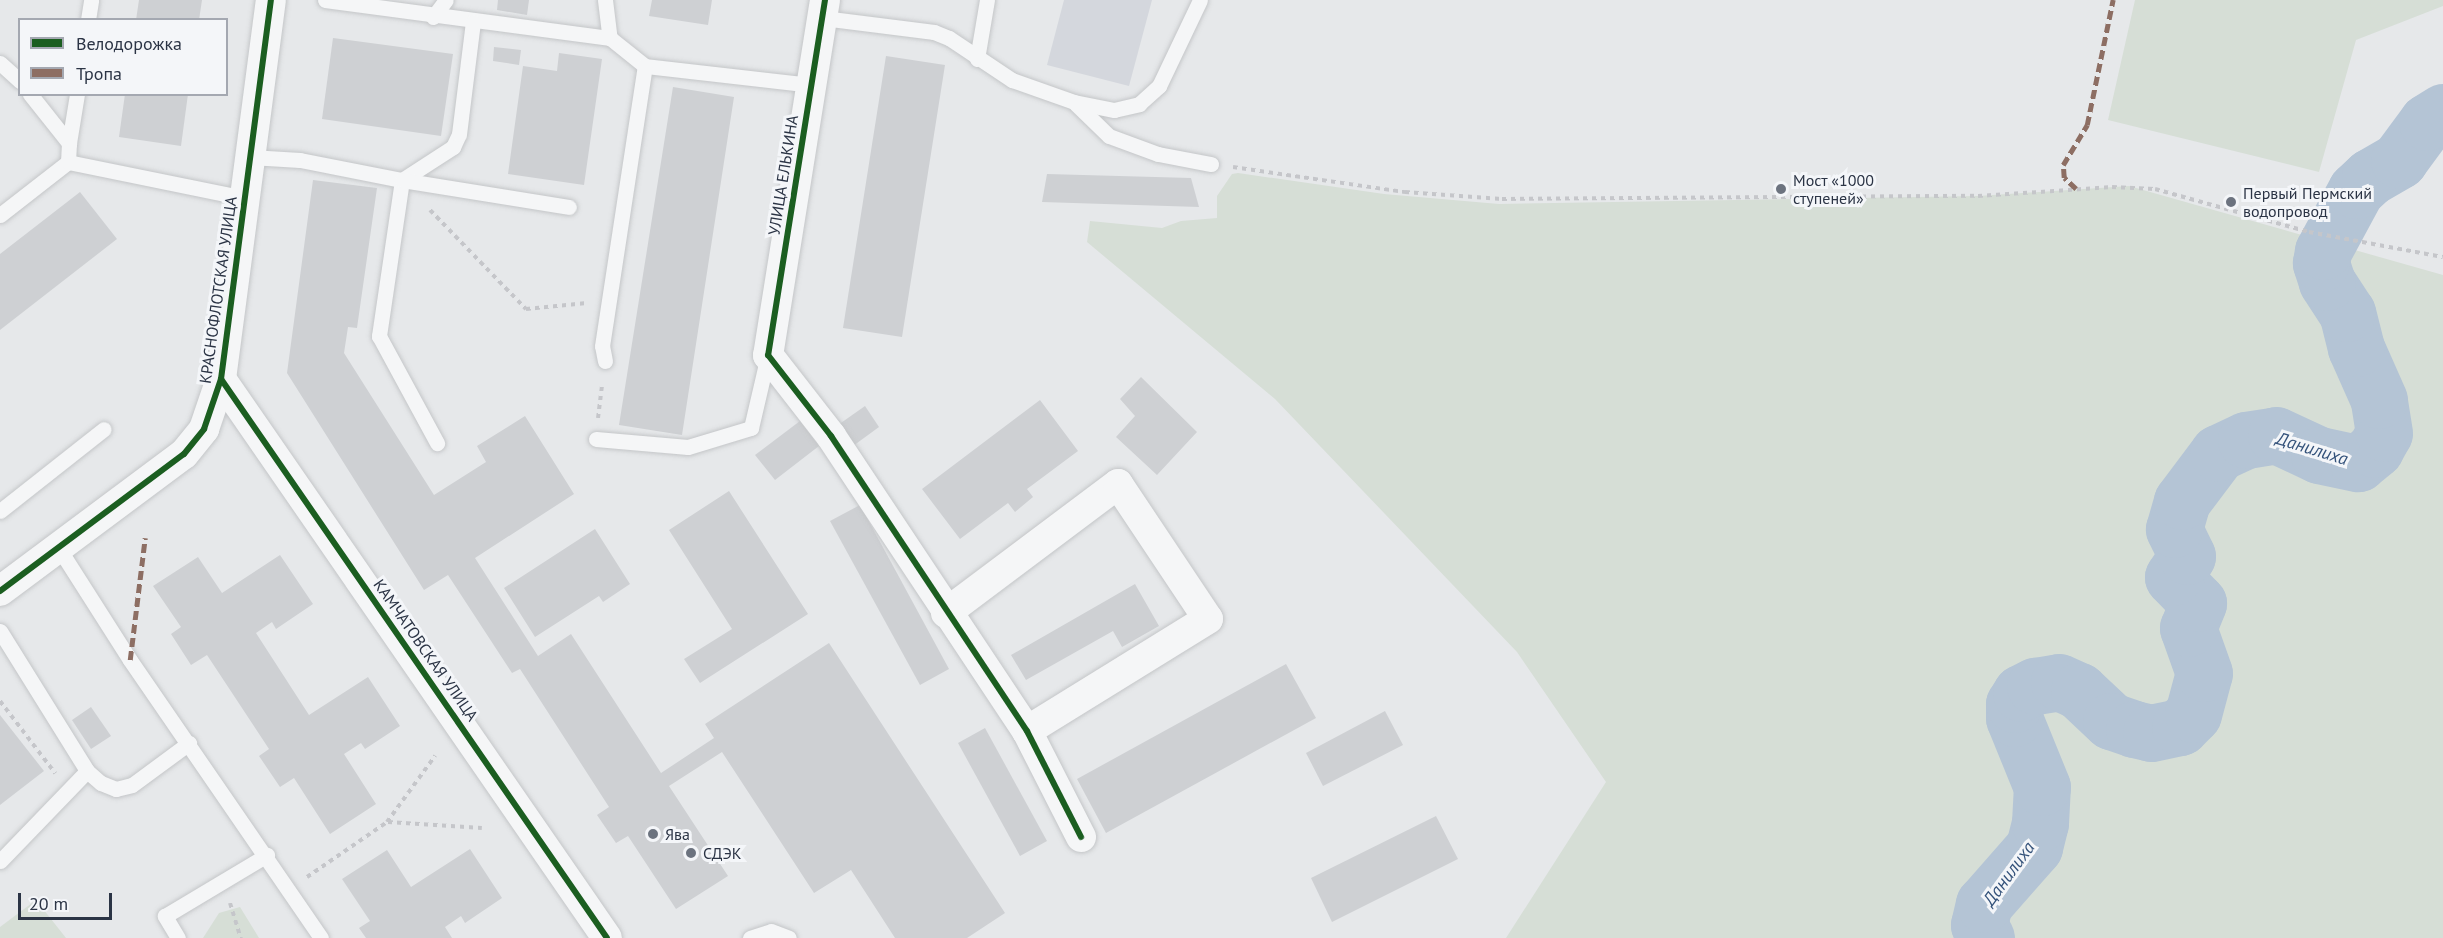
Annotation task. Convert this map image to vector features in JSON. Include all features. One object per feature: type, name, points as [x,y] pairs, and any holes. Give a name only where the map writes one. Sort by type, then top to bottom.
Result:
[{"type":"street","name":"КРАСНОФЛОТСКАЯ УЛИЦА","points":[[0,591],[184,454],[204,429],[221,379],[271,0]]},
{"type":"street","name":"УЛИЦА ЕЛЬКИНА","points":[[768,355],[824,9]]},
{"type":"street","points":[[768,355],[831,436],[946,613],[1027,731],[1081,837]]},
{"type":"street","name":"КАМЧАТОВСКАЯ УЛИЦА","points":[[221,379],[607,938]]},
{"type":"street","points":[[946,613],[1118,484],[1208,619],[1027,731]]},
{"type":"lane","points":[[88,18],[91,0]]},
{"type":"lane","points":[[325,0],[433,17],[610,38],[645,66],[812,86]]},
{"type":"lane","points":[[433,17],[446,0]]},
{"type":"lane","points":[[605,0],[610,38]]},
{"type":"lane","points":[[977,58],[987,0]]},
{"type":"lane","points":[[824,9],[934,32],[949,38],[1012,80],[1074,102],[1114,110],[1139,104],[1152,94],[1167,72],[1200,0]]},
{"type":"lane","points":[[402,180],[444,156],[456,141],[473,22]]},
{"type":"lane","points":[[0,63],[18,79]]},
{"type":"lane","points":[[605,361],[602,346],[608,300],[645,66]]},
{"type":"lane","points":[[32,96],[69,143]]},
{"type":"lane","points":[[0,215],[68,162],[76,96]]},
{"type":"lane","points":[[1074,102],[1108,136],[1158,154],[1211,164]]},
{"type":"lane","points":[[250,157],[300,160],[402,180],[569,207]]},
{"type":"lane","points":[[68,162],[245,198]]},
{"type":"lane","points":[[402,180],[379,336],[436,443]]},
{"type":"lane","points":[[596,439],[688,447],[751,429],[768,355]]},
{"type":"lane","points":[[0,511],[104,429]]},
{"type":"lane","points":[[58,547],[321,938]]},
{"type":"lane","points":[[0,631],[87,771],[101,783],[116,789],[132,785],[189,743]]},
{"type":"lane","points":[[0,861],[87,771]]},
{"type":"lane","points":[[178,938],[165,916],[223,879],[267,855]]},
{"type":"lane","points":[[750,938],[771,931],[789,938]]},
{"type":"path","points":[[1211,164],[1405,192],[1502,199],[1978,196],[2112,187],[2155,189],[2309,232],[2443,257]]},
{"type":"path","points":[[402,180],[526,309],[608,300]]},
{"type":"path","points":[[598,421],[605,361]]},
{"type":"path","points":[[0,701],[55,773],[49,779]]},
{"type":"path","points":[[289,889],[387,822],[435,756]]},
{"type":"path","points":[[387,822],[482,828]]},
{"type":"path","points":[[223,879],[241,938]]},
{"type":"shaded area","points":[[1064,0],[1152,0],[1129,86],[1047,65]]},
{"type":"shaded area","points":[[2135,0],[2443,0],[2443,6],[2356,40],[2319,172],[2108,120]]},
{"type":"shaded area","points":[[1232,174],[1384,194],[1499,204],[1978,196],[2129,186],[2443,275],[2443,938],[1506,938],[1606,782],[1517,652],[1275,399],[1087,242],[1090,221],[1162,228],[1181,221],[1217,218],[1217,196]]},
{"type":"shaded area","points":[[36,900],[66,938],[0,938],[0,927]]},
{"type":"shaded area","points":[[240,907],[259,938],[203,938],[219,913]]},
{"type":"building","points":[[139,0],[202,0],[199,18],[136,18]]},
{"type":"building","points":[[498,0],[529,0],[527,15],[497,10]]},
{"type":"building","points":[[652,0],[712,0],[708,25],[649,16]]},
{"type":"building","points":[[333,38],[453,54],[441,136],[322,119]]},
{"type":"building","points":[[494,47],[521,50],[519,65],[493,61]]},
{"type":"building","points":[[559,53],[602,59],[584,185],[508,174],[523,66],[557,71]]},
{"type":"building","points":[[886,56],[945,65],[902,337],[843,328]]},
{"type":"building","points":[[673,87],[734,97],[682,435],[619,425]]},
{"type":"building","points":[[125,96],[188,96],[181,146],[119,137]]},
{"type":"building","points":[[1047,174],[1191,178],[1199,207],[1042,202]]},
{"type":"building","points":[[313,180],[377,188],[357,328],[348,327],[344,353],[434,495],[486,462],[477,446],[525,416],[574,494],[475,558],[538,656],[571,634],[661,773],[714,738],[705,724],[829,643],[1005,913],[967,938],[895,938],[851,870],[814,893],[722,752],[669,786],[728,876],[676,909],[628,836],[616,843],[597,815],[609,807],[520,669],[512,673],[448,575],[424,590],[287,373]]},
{"type":"building","points":[[80,192],[117,239],[0,330],[0,254]]},
{"type":"building","points":[[1141,377],[1197,432],[1157,475],[1116,437],[1135,416],[1120,399]]},
{"type":"building","points":[[1040,400],[1078,451],[1027,489],[1033,497],[1015,512],[1008,503],[960,539],[922,489]]},
{"type":"building","points":[[865,406],[879,427],[853,446],[838,425]]},
{"type":"building","points":[[800,421],[819,446],[775,480],[755,455]]},
{"type":"building","points":[[729,491],[808,614],[700,683],[684,659],[732,629],[669,530]]},
{"type":"building","points":[[860,505],[949,669],[920,685],[830,521]]},
{"type":"building","points":[[595,529],[630,584],[603,602],[599,596],[535,637],[504,588]]},
{"type":"building","points":[[280,555],[313,604],[276,629],[272,622],[256,633],[309,715],[368,677],[400,726],[365,749],[361,743],[344,754],[376,804],[330,834],[294,778],[280,787],[259,756],[269,749],[207,655],[191,665],[171,634],[181,627],[153,586],[198,557],[222,593]]},
{"type":"building","points":[[1135,584],[1159,626],[1122,647],[1113,631],[1026,680],[1011,655]]},
{"type":"building","points":[[1286,664],[1316,718],[1106,833],[1077,779]]},
{"type":"building","points":[[91,707],[111,736],[91,749],[72,720]]},
{"type":"building","points":[[1385,711],[1403,745],[1323,786],[1306,753]]},
{"type":"building","points":[[0,715],[44,771],[0,805]]},
{"type":"building","points":[[985,728],[1047,841],[1020,856],[958,743]]},
{"type":"building","points":[[1436,816],[1458,859],[1332,922],[1311,878]]},
{"type":"building","points":[[470,849],[502,898],[465,923],[461,916],[445,927],[452,938],[366,938],[359,928],[370,921],[342,879],[387,850],[411,887]]},
{"type":"waterway","name":"Данилиха","points":[[1986,938],[1979,925],[1984,904],[2034,847],[2040,823],[2042,787],[2014,718],[2014,704],[2021,693],[2035,686],[2059,682],[2079,691],[2111,721],[2151,733],[2180,727],[2193,714],[2204,673],[2188,628],[2198,603],[2173,577],[2187,556],[2174,529],[2182,501],[2218,453],[2246,440],[2276,435],[2319,455],[2358,463],[2375,449],[2384,433],[2379,400],[2356,348],[2347,313],[2327,282],[2321,263],[2323,251],[2356,190],[2370,177],[2399,160],[2427,122],[2443,112]]},
{"type":"marked path","points":[[2076,189],[2064,178],[2063,165],[2087,125],[2113,0]]},
{"type":"marked path","points":[[130,660],[145,538]]},
{"type":"cycle path","points":[[0,591],[184,454],[204,429],[221,379],[271,0]]},
{"type":"cycle path","points":[[825,0],[768,355],[831,436],[1027,731],[1081,837]]},
{"type":"cycle path","points":[[221,379],[607,938]]},
{"type":"place","name":"Мост «1000 ступеней»","points":[[1781,189]]},
{"type":"place","name":"Первый Пермский водопровод","points":[[2231,202]]},
{"type":"place","name":"Ява","points":[[653,834]]},
{"type":"place","name":"СДЭК","points":[[691,853]]}]
